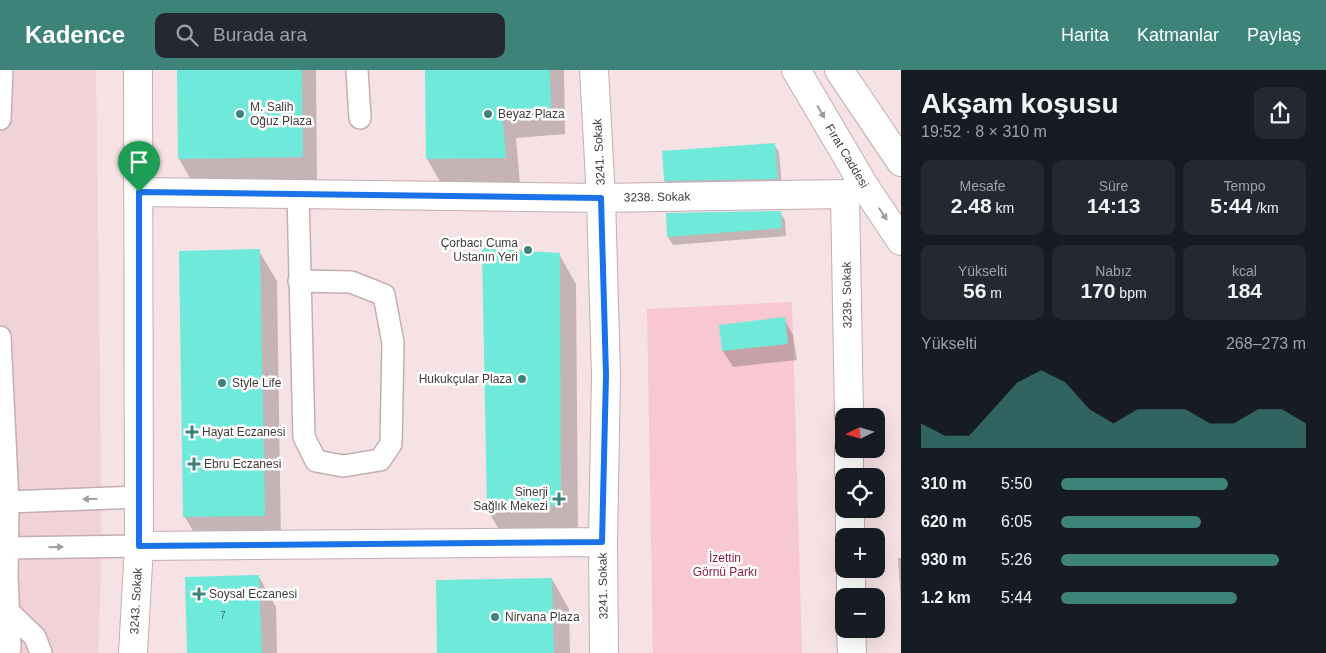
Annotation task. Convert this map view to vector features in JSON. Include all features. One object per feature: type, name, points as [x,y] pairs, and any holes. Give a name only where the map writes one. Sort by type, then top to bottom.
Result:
[{"type":"street","name":"3243. Sokak","points":[[133,653],[139,546],[138,70]]},
{"type":"street","name":"3241. Sokak","points":[[594,70],[601,198],[606,375],[602,542],[604,653]]},
{"type":"street","name":"Fırat Caddesi","points":[[796,70],[855,190],[901,241]]},
{"type":"street","points":[[839,70],[901,162]]},
{"type":"street","name":"3238. Sokak","points":[[139,192],[601,198],[855,190]]},
{"type":"street","name":"3239. Sokak","points":[[848,408],[855,190]]},
{"type":"street","points":[[139,546],[602,542]]},
{"type":"street","points":[[852,638],[852,653]]},
{"type":"lane","points":[[0,120],[2,70]]},
{"type":"lane","points":[[357,70],[360,118]]},
{"type":"lane","points":[[298,194],[299,281],[304,437],[316,461],[343,466],[380,460],[391,444],[393,343],[384,295],[351,282],[299,281]]},
{"type":"lane","points":[[0,337],[8,502],[7,575],[10,651]]},
{"type":"lane","points":[[8,502],[139,497]]},
{"type":"lane","points":[[8,548],[139,546]]},
{"type":"lane","points":[[9,612],[35,637],[41,653]]},
{"type":"shaded area","points":[[0,70],[96,70],[101,468],[101,572],[98,653],[0,653]]},
{"type":"green space","name":"İzettin Görnü Parkı","points":[[792,302],[802,653],[653,653],[647,309]]},
{"type":"building","name":"M. Salih Oğuz Plaza","points":[[177,70],[302,70],[303,157],[178,159]]},
{"type":"building","name":"Beyaz Plaza","points":[[425,70],[550,70],[551,108],[502,113],[506,158],[426,159]]},
{"type":"building","points":[[775,143],[778,179],[664,181],[662,151]]},
{"type":"building","points":[[781,211],[782,228],[667,237],[666,213]]},
{"type":"building","name":"Hukukçular Plaza","points":[[482,248],[560,253],[561,505],[487,511]]},
{"type":"building","name":"Style Life","points":[[260,249],[265,516],[183,517],[179,251]]},
{"type":"building","points":[[785,317],[788,344],[722,351],[719,325]]},
{"type":"building","points":[[259,575],[262,653],[187,653],[185,577]]},
{"type":"building","name":"Nirvana Plaza","points":[[552,578],[554,653],[437,653],[436,580]]},
{"type":"place","name":"M. Salih Oğuz Plaza","points":[[240,114]]},
{"type":"place","name":"Beyaz Plaza","points":[[488,114]]},
{"type":"place","name":"Çorbacı Cuma Ustanın Yeri","points":[[528,250]]},
{"type":"place","name":"Hukukçular Plaza","points":[[522,379]]},
{"type":"place","name":"Style Life","points":[[222,383]]},
{"type":"place","name":"Hayat Eczanesi","points":[[192,432]]},
{"type":"place","name":"Ebru Eczanesi","points":[[194,464]]},
{"type":"place","name":"Sinerji Sağlık Mekezi","points":[[559,499]]},
{"type":"place","name":"Soysal Eczanesi","points":[[199,594]]},
{"type":"place","name":"Nirvana Plaza","points":[[495,617]]},
{"type":"route","points":[[139,192],[601,198],[606,375],[602,542],[139,546],[139,192]]}]
